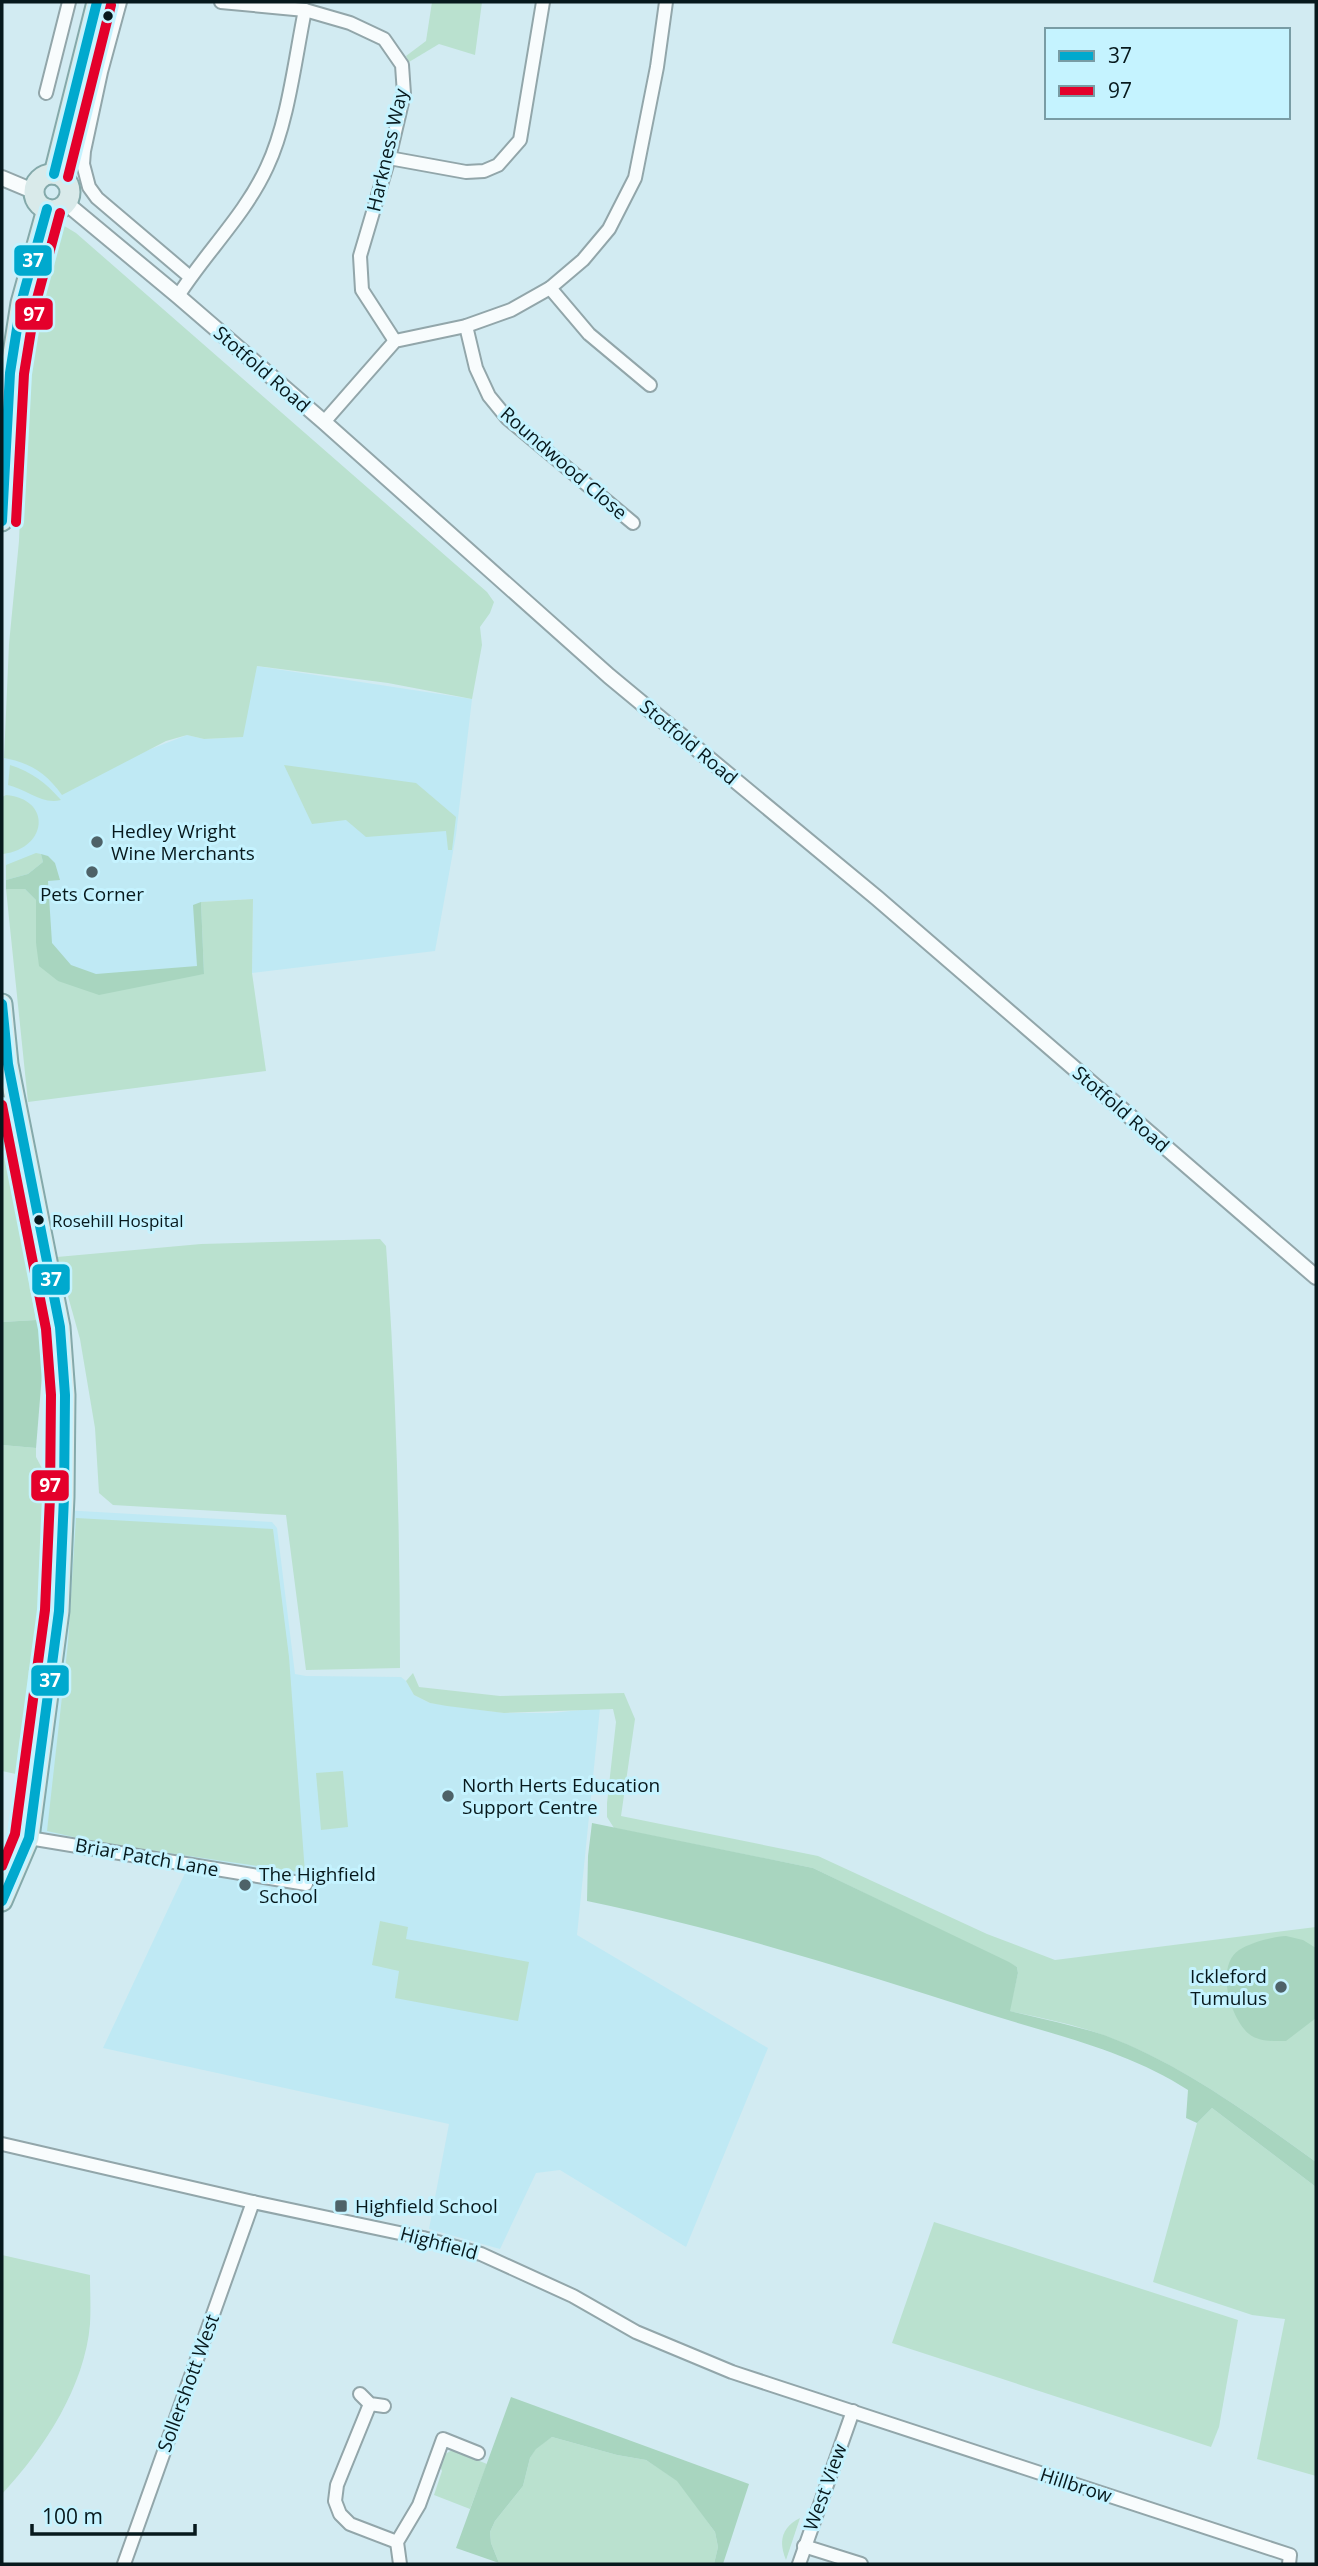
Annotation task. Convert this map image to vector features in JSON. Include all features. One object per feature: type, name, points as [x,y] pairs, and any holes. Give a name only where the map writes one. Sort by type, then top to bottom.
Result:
[{"type":"main road","points":[[54,174],[97,2]]},
{"type":"main road","points":[[54,174],[68,183],[69,195],[60,208],[47,209],[37,203],[33,191],[39,178],[54,174]]},
{"type":"main road","points":[[2,521],[10,373],[21,303],[47,209]]},
{"type":"main road","points":[[2,1004],[8,1064],[60,1327],[65,1395],[65,1497],[59,1611],[29,1838],[2,1901]]},
{"type":"street","points":[[46,93],[69,2]]},
{"type":"street","points":[[120,2],[101,72],[83,164],[89,187],[107,208],[190,277]]},
{"type":"street","name":"Harkness Way","points":[[221,2],[305,10],[350,23],[384,39],[402,65],[404,94],[389,158],[360,256],[362,290],[395,341]]},
{"type":"street","points":[[389,158],[466,172],[484,171],[498,164],[520,140],[543,2]]},
{"type":"street","points":[[324,422],[395,341],[466,326],[511,310],[550,288],[583,260],[609,229],[635,178],[651,104],[666,2]]},
{"type":"street","points":[[178,296],[190,277],[226,234],[268,166],[281,126],[305,10]]},
{"type":"street","points":[[53,67],[79,74]]},
{"type":"street","points":[[2,178],[33,191]]},
{"type":"street","name":"Stotfold Road","points":[[66,202],[324,422],[609,676],[877,898],[1316,1277]]},
{"type":"street","points":[[550,288],[589,334],[650,385]]},
{"type":"street","name":"Roundwood Close","points":[[466,326],[475,368],[489,396],[507,418],[633,523]]},
{"type":"street","name":"Briar Patch Lane","points":[[29,1838],[306,1884]]},
{"type":"street","name":"Highfield","points":[[2,2144],[423,2238],[486,2256],[573,2295],[636,2332],[732,2372],[853,2410]]},
{"type":"street","name":"Sollershott West","points":[[124,2564],[253,2202]]},
{"type":"street","points":[[360,2394],[370,2404],[384,2406]]},
{"type":"street","points":[[370,2404],[337,2486],[335,2501],[340,2514],[350,2524],[397,2542]]},
{"type":"street","name":"West View","points":[[799,2564],[853,2410]]},
{"type":"street","name":"Hillbrow","points":[[853,2410],[1290,2554],[1289,2564]]},
{"type":"street","points":[[400,2564],[397,2542],[419,2505],[443,2439],[478,2453]]},
{"type":"street","points":[[804,2546],[861,2564]]},
{"type":"shaded area","points":[[256,666],[472,699],[456,835],[435,951],[252,973],[253,899],[201,902],[204,974],[58,981],[25,889],[6,889],[4,758],[23,761],[38,768],[51,779],[138,754],[187,735],[204,739],[242,737]]},
{"type":"shaded area","name":"The Highfield School","points":[[62,1510],[272,1522],[277,1528],[295,1674],[401,1677],[414,1695],[430,1703],[504,1713],[552,1713],[600,1708],[577,1935],[768,2048],[686,2247],[560,2170],[536,2173],[500,2249],[429,2229],[449,2124],[103,2048],[186,1871],[34,1847]]},
{"type":"green space","points":[[432,2],[482,2],[475,55],[439,44],[409,62],[406,56],[426,41]]},
{"type":"green space","points":[[61,224],[76,233],[487,592],[494,602],[480,627],[482,645],[472,699],[388,683],[257,666],[243,737],[204,739],[187,735],[166,741],[62,795],[37,770],[4,758],[9,644],[19,541],[26,372]]},
{"type":"green space","points":[[10,765],[38,779],[61,800],[41,799],[8,785]]},
{"type":"green space","points":[[284,765],[416,783],[456,817],[452,850],[448,850],[446,831],[366,837],[346,820],[312,824]]},
{"type":"green space","points":[[6,795],[21,798],[31,805],[39,824],[29,843],[18,850],[3,854],[2,797]]},
{"type":"green space","points":[[36,853],[41,854],[43,862],[28,874],[6,880],[6,865]]},
{"type":"green space","points":[[41,854],[48,856],[55,863],[60,880],[48,881],[52,943],[71,965],[96,974],[197,966],[193,905],[201,902],[204,974],[99,995],[58,981],[39,966],[36,900],[25,889],[6,889],[6,880],[28,874],[43,862]]},
{"type":"green space","points":[[6,889],[25,889],[36,900],[36,943],[58,981],[204,974],[201,902],[253,899],[252,973],[266,1071],[28,1102]]},
{"type":"green space","points":[[2,1130],[36,1320],[2,1322]]},
{"type":"green space","points":[[380,1239],[386,1246],[392,1351],[400,1668],[306,1670],[286,1515],[113,1505],[99,1493],[95,1428],[80,1339],[57,1257],[201,1244]]},
{"type":"green space","points":[[36,1320],[43,1333],[44,1350],[36,1448],[2,1445],[2,1322]]},
{"type":"green space","points":[[2,1445],[36,1448],[36,1457],[48,1480],[47,1602],[36,1710],[25,1776],[2,1771]]},
{"type":"green space","points":[[76,1518],[273,1529],[289,1657],[305,1873],[100,1843],[47,1831],[68,1643]]},
{"type":"green space","points":[[413,1673],[419,1687],[500,1696],[624,1693],[635,1719],[621,1816],[818,1856],[987,1934],[1055,1960],[1316,1927],[1316,2162],[1214,2091],[1160,2060],[1092,2031],[1009,2011],[1017,1967],[813,1868],[614,1828],[607,1817],[616,1722],[613,1709],[504,1713],[430,1703],[414,1695],[406,1681]]},
{"type":"green space","points":[[343,1771],[348,1827],[321,1830],[316,1773]]},
{"type":"green space","points":[[592,1823],[813,1868],[1009,1962],[1017,1967],[1018,1973],[1010,2011],[1104,2035],[1188,2075],[1316,2162],[1316,2187],[1212,2108],[1197,2123],[1186,2118],[1188,2090],[1115,2054],[788,1952],[688,1924],[587,1901]]},
{"type":"green space","points":[[380,1921],[408,1927],[406,1939],[529,1962],[518,2021],[395,1998],[399,1971],[372,1965]]},
{"type":"green space","points":[[1286,1936],[1303,1940],[1316,1948],[1316,2018],[1286,2041],[1262,2040],[1249,2034],[1236,2016],[1228,1992],[1228,1968],[1232,1958],[1244,1947],[1262,1940]]},
{"type":"green space","points":[[1212,2108],[1316,2187],[1316,2476],[1257,2459],[1285,2319],[1252,2315],[1153,2282],[1197,2123]]},
{"type":"green space","points":[[934,2222],[1238,2320],[1219,2427],[1211,2447],[892,2343]]},
{"type":"green space","points":[[2,2255],[90,2275],[90,2324],[80,2370],[60,2415],[33,2457],[2,2494]]},
{"type":"green space","points":[[511,2397],[749,2484],[723,2564],[714,2564],[718,2547],[715,2532],[677,2481],[646,2460],[552,2437],[536,2449],[530,2458],[523,2486],[495,2521],[490,2532],[491,2543],[499,2563],[456,2548]]},
{"type":"green space","points":[[552,2437],[646,2460],[678,2481],[715,2532],[718,2547],[714,2564],[499,2563],[491,2543],[490,2532],[495,2521],[523,2486],[530,2458],[536,2448]]},
{"type":"green space","points":[[452,2450],[487,2464],[470,2509],[434,2495],[444,2455]]},
{"type":"green space","points":[[800,2518],[786,2560],[782,2547],[783,2535],[789,2526]]},
{"type":"transit line","name":"37","points":[[54,174],[97,2]]},
{"type":"transit line","name":"97","points":[[68,177],[111,5]]},
{"type":"transit line","name":"37","points":[[2,521],[10,373],[21,303],[47,209]]},
{"type":"transit line","name":"97","points":[[16,522],[24,374],[35,306],[60,213]]},
{"type":"transit line","name":"37","points":[[2,1004],[8,1064],[60,1327],[65,1395],[59,1611],[29,1838],[2,1901]]},
{"type":"transit line","name":"97","points":[[2,1105],[46,1329],[51,1395],[45,1610],[15,1834],[2,1866]]},
{"type":"place","name":"Hedley Wright Wine Merchants","points":[[97,842]]},
{"type":"place","name":"Pets Corner","points":[[92,872]]},
{"type":"place","name":"Rosehill Hospital","points":[[39,1220]]},
{"type":"place","name":"North Herts Education Support Centre","points":[[448,1796]]},
{"type":"place","name":"The Highfield School","points":[[245,1885]]},
{"type":"place","name":"Ickleford Tumulus","points":[[1281,1987]]},
{"type":"place","name":"Highfield School","points":[[341,2206]]}]
